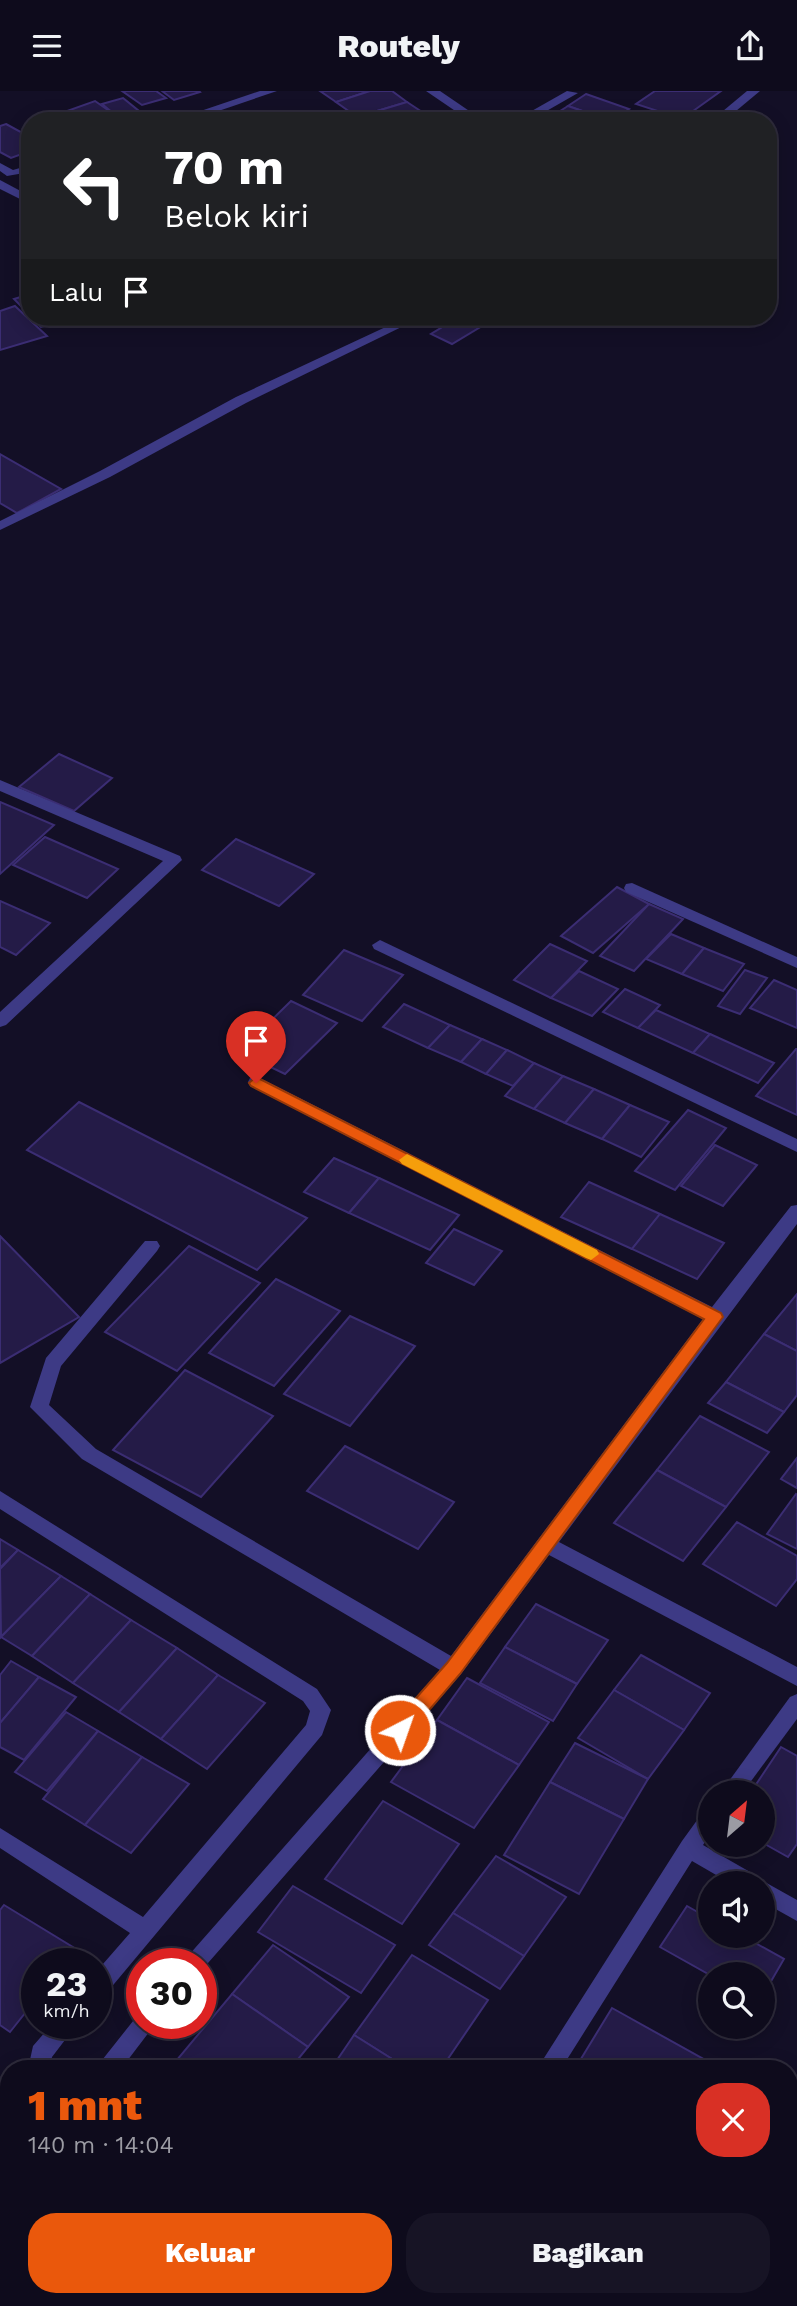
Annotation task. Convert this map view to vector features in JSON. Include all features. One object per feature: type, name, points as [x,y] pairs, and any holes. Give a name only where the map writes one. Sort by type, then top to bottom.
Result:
[{"type":"street","points":[[205,112],[271,91]]},
{"type":"street","points":[[432,91],[464,112]]},
{"type":"street","points":[[728,112],[754,91]]},
{"type":"street","points":[[537,112],[572,93]]},
{"type":"street","points":[[0,166],[11,174],[21,171]]},
{"type":"street","points":[[0,184],[21,196]]},
{"type":"street","points":[[0,526],[105,474],[241,400],[397,326]]},
{"type":"street","points":[[0,785],[174,860],[0,1021]]},
{"type":"street","points":[[632,888],[797,963]]},
{"type":"street","points":[[380,945],[797,1146]]},
{"type":"street","points":[[256,1083],[715,1317]]},
{"type":"street","points":[[209,1948],[454,1668],[797,1211]]},
{"type":"street","points":[[151,1246],[53,1363],[39,1407],[89,1454],[454,1668]]},
{"type":"street","points":[[0,1499],[310,1695],[321,1710],[315,1729],[112,1970]]},
{"type":"street","points":[[547,1545],[797,1677]]},
{"type":"street","points":[[740,1780],[797,1703]]},
{"type":"street","points":[[554,2060],[698,1836]]},
{"type":"street","points":[[0,1837],[146,1931]]},
{"type":"street","points":[[689,1848],[728,1871]]},
{"type":"street","points":[[775,1898],[797,1911]]},
{"type":"street","points":[[40,2060],[41,2053],[53,2039]]},
{"type":"street","points":[[114,2060],[131,2039]]},
{"type":"building","points":[[122,91],[156,91],[166,98],[142,105]]},
{"type":"building","points":[[162,91],[199,91],[200,92],[174,100]]},
{"type":"building","points":[[320,91],[370,91],[336,102]]},
{"type":"building","points":[[370,91],[392,91],[407,102],[374,112],[350,112],[336,102]]},
{"type":"building","points":[[655,91],[721,91],[692,112],[661,112],[636,104]]},
{"type":"building","points":[[586,94],[629,109],[624,112],[585,112],[568,106]]},
{"type":"building","points":[[123,98],[139,111],[112,112],[102,104]]},
{"type":"building","points":[[95,101],[111,112],[68,112]]},
{"type":"building","points":[[407,102],[422,112],[374,112]]},
{"type":"building","points":[[568,106],[585,112],[558,112]]},
{"type":"building","points":[[6,124],[21,132],[21,154],[11,158],[0,152],[0,126]]},
{"type":"building","points":[[21,297],[21,306],[14,299]]},
{"type":"building","points":[[15,306],[21,312],[21,326],[36,326],[47,336],[0,350],[0,311]]},
{"type":"building","points":[[444,326],[482,326],[452,344],[431,334]]},
{"type":"building","points":[[0,454],[61,489],[17,513],[0,503]]},
{"type":"building","points":[[59,754],[112,778],[74,811],[19,787]]},
{"type":"building","points":[[0,802],[54,825],[0,874]]},
{"type":"building","points":[[45,837],[118,869],[87,898],[13,865]]},
{"type":"building","points":[[236,839],[314,874],[279,906],[202,870]]},
{"type":"building","points":[[617,887],[649,904],[593,953],[561,936]]},
{"type":"building","points":[[0,901],[50,923],[16,955],[0,947]]},
{"type":"building","points":[[649,904],[683,919],[634,971],[600,956]]},
{"type":"building","points":[[671,934],[704,948],[682,974],[646,959]]},
{"type":"building","points":[[550,944],[587,961],[551,998],[514,980]]},
{"type":"building","points":[[704,948],[744,964],[723,991],[682,974]]},
{"type":"building","points":[[344,950],[403,975],[362,1021],[303,995]]},
{"type":"building","points":[[745,970],[767,978],[740,1014],[718,1006]]},
{"type":"building","points":[[579,971],[618,989],[592,1016],[551,998]]},
{"type":"building","points":[[774,980],[797,990],[797,1028],[750,1008]]},
{"type":"building","points":[[625,989],[660,1005],[638,1028],[603,1012]]},
{"type":"building","points":[[291,1001],[337,1023],[285,1074],[239,1052]]},
{"type":"building","points":[[404,1004],[450,1025],[428,1048],[383,1027]]},
{"type":"building","points":[[656,1010],[710,1034],[693,1053],[638,1028]]},
{"type":"building","points":[[450,1025],[482,1039],[461,1062],[428,1048]]},
{"type":"building","points":[[710,1034],[774,1063],[758,1083],[693,1053]]},
{"type":"building","points":[[482,1039],[507,1050],[486,1074],[461,1062]]},
{"type":"building","points":[[797,1049],[797,1115],[756,1096]]},
{"type":"building","points":[[507,1050],[534,1063],[513,1086],[486,1074]]},
{"type":"building","points":[[534,1063],[563,1076],[534,1109],[505,1096]]},
{"type":"building","points":[[563,1076],[594,1089],[565,1123],[534,1109]]},
{"type":"building","points":[[594,1089],[630,1105],[602,1139],[565,1123]]},
{"type":"building","points":[[79,1102],[307,1218],[257,1270],[27,1150]]},
{"type":"building","points":[[630,1105],[669,1122],[641,1157],[602,1139]]},
{"type":"building","points":[[688,1110],[726,1128],[675,1190],[635,1171]]},
{"type":"building","points":[[715,1145],[757,1165],[723,1206],[681,1186]]},
{"type":"building","points":[[334,1158],[379,1178],[349,1213],[304,1192]]},
{"type":"building","points":[[379,1178],[459,1215],[430,1250],[349,1213]]},
{"type":"building","points":[[589,1182],[660,1214],[632,1249],[561,1217]]},
{"type":"building","points":[[660,1214],[724,1243],[697,1279],[632,1249]]},
{"type":"building","points":[[454,1229],[502,1251],[474,1285],[426,1263]]},
{"type":"building","points":[[0,1236],[79,1317],[0,1363]]},
{"type":"building","points":[[189,1246],[260,1283],[177,1371],[105,1332]]},
{"type":"building","points":[[276,1279],[340,1311],[274,1386],[209,1353]]},
{"type":"building","points":[[797,1294],[797,1351],[764,1334]]},
{"type":"building","points":[[350,1316],[415,1346],[350,1426],[284,1394]]},
{"type":"building","points":[[764,1334],[797,1351],[797,1395],[784,1412],[726,1382]]},
{"type":"building","points":[[185,1370],[273,1416],[201,1497],[113,1450]]},
{"type":"building","points":[[726,1382],[784,1412],[767,1433],[708,1403]]},
{"type":"building","points":[[700,1416],[769,1452],[726,1507],[657,1470]]},
{"type":"building","points":[[345,1446],[454,1502],[418,1549],[307,1491]]},
{"type":"building","points":[[797,1458],[797,1488],[781,1479]]},
{"type":"building","points":[[657,1470],[726,1507],[683,1561],[614,1523]]},
{"type":"building","points":[[797,1495],[797,1549],[767,1534]]},
{"type":"building","points":[[737,1522],[797,1556],[797,1579],[776,1606],[703,1564]]},
{"type":"building","points":[[0,1539],[18,1550],[0,1568]]},
{"type":"building","points":[[18,1550],[61,1576],[1,1637],[0,1569]]},
{"type":"building","points":[[61,1576],[90,1594],[32,1656],[1,1637]]},
{"type":"building","points":[[90,1594],[131,1620],[73,1683],[32,1656]]},
{"type":"building","points":[[536,1604],[608,1640],[577,1684],[505,1647]]},
{"type":"building","points":[[131,1620],[177,1648],[119,1712],[73,1683]]},
{"type":"building","points":[[505,1647],[577,1684],[553,1721],[480,1683]]},
{"type":"building","points":[[177,1648],[218,1675],[161,1739],[119,1712]]},
{"type":"building","points":[[641,1655],[710,1693],[684,1730],[614,1690]]},
{"type":"building","points":[[11,1661],[39,1677],[0,1723],[0,1675]]},
{"type":"building","points":[[218,1675],[265,1703],[207,1769],[161,1739]]},
{"type":"building","points":[[39,1677],[76,1697],[24,1760],[0,1747],[0,1723]]},
{"type":"building","points":[[467,1678],[549,1722],[519,1765],[437,1720]]},
{"type":"building","points":[[614,1690],[684,1730],[648,1779],[578,1738]]},
{"type":"building","points":[[66,1712],[98,1731],[47,1791],[15,1772]]},
{"type":"building","points":[[437,1720],[519,1765],[474,1828],[391,1782]]},
{"type":"building","points":[[98,1731],[142,1757],[85,1825],[43,1799]]},
{"type":"building","points":[[575,1743],[648,1779],[624,1819],[550,1782]]},
{"type":"building","points":[[781,1747],[797,1756],[797,1844],[788,1857],[775,1850],[775,1780],[759,1780]]},
{"type":"building","points":[[142,1757],[189,1784],[131,1853],[85,1825]]},
{"type":"building","points":[[550,1782],[624,1819],[579,1894],[504,1855]]},
{"type":"building","points":[[383,1801],[459,1844],[402,1924],[325,1879]]},
{"type":"building","points":[[496,1856],[566,1897],[524,1956],[453,1913]]},
{"type":"building","points":[[293,1886],[395,1945],[361,1993],[258,1932]]},
{"type":"building","points":[[4,1905],[74,1948],[21,1948],[21,2018],[10,2032],[0,2025],[0,1910]]},
{"type":"building","points":[[687,1906],[698,1912],[698,1948],[764,1948],[784,1959],[775,1974],[775,1962],[698,1962],[698,1968],[660,1947]]},
{"type":"building","points":[[453,1913],[524,1956],[500,1989],[429,1945]]},
{"type":"building","points":[[273,1945],[349,1997],[308,2047],[232,1994]]},
{"type":"building","points":[[412,1955],[488,2000],[447,2060],[394,2060],[354,2035]]},
{"type":"building","points":[[232,1994],[308,2047],[297,2060],[177,2060],[194,2039],[217,2039],[217,2012]]},
{"type":"building","points":[[612,2008],[705,2060],[580,2060]]},
{"type":"building","points":[[354,2035],[394,2060],[337,2060]]},
{"type":"slow traffic","points":[[407,1160],[591,1254]]},
{"type":"route","points":[[256,1083],[715,1317],[454,1668],[400,1730]]}]
